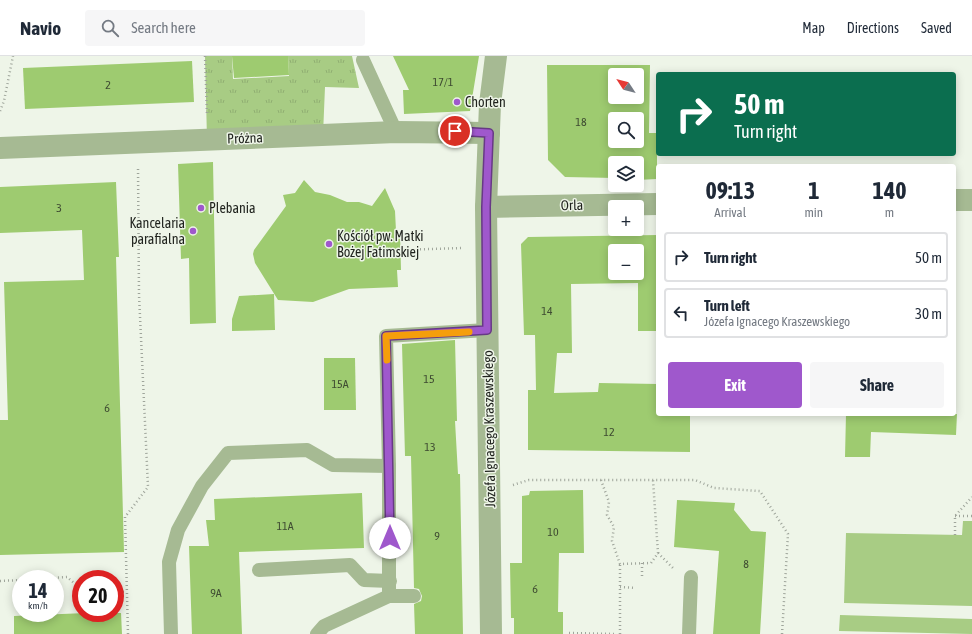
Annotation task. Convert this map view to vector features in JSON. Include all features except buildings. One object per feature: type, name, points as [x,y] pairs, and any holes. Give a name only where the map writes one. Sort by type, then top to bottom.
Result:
[{"type":"street","name":"Józefa Ignacego Kraszewskiego","points":[[491,634],[486,207],[489,133],[496,56]]},
{"type":"street","name":"Próżna","points":[[0,148],[396,132],[489,133]]},
{"type":"street","points":[[956,200],[972,200]]},
{"type":"street","name":"Orla","points":[[486,207],[656,204]]},
{"type":"lane","points":[[363,60],[396,132]]},
{"type":"lane","points":[[389,596],[389,466],[386,336],[487,330]]},
{"type":"lane","points":[[171,634],[168,562],[178,530],[202,486],[228,453],[307,450],[333,465],[389,466]]},
{"type":"lane","points":[[259,570],[350,565],[364,580],[390,581]]},
{"type":"lane","points":[[690,634],[691,577]]},
{"type":"lane","points":[[317,634],[324,626],[389,596],[414,596]]},
{"type":"path","points":[[0,111],[4,101],[11,58],[13,56]]},
{"type":"path","points":[[205,56],[208,140]]},
{"type":"path","points":[[128,634],[125,517],[148,487],[139,295],[138,164],[143,164]]},
{"type":"path","points":[[400,250],[466,248]]},
{"type":"path","points":[[490,498],[514,484],[529,480],[694,480],[714,488],[760,491],[788,534],[782,634]]},
{"type":"path","points":[[601,480],[609,502],[607,506],[607,515],[614,528],[612,541],[620,564],[620,634]]},
{"type":"path","points":[[620,564],[652,563],[658,554],[653,480]]},
{"type":"path","points":[[955,536],[955,516],[972,497]]},
{"type":"path","points":[[955,516],[972,516]]},
{"type":"path","points":[[642,564],[642,579]]},
{"type":"path","points":[[0,581],[12,580]]},
{"type":"path","points":[[620,587],[635,588]]},
{"type":"path","points":[[569,633],[615,634]]},
{"type":"green space","points":[[205,56],[232,56],[233,79],[289,76],[288,56],[352,56],[359,88],[325,87],[323,135],[207,140]]},
{"type":"green space","points":[[963,521],[972,521],[972,606],[844,603],[846,533],[962,535]]},
{"type":"green space","points":[[840,615],[972,619],[972,634],[839,631]]},
{"type":"slow traffic","points":[[387,360],[386,336],[469,332]]},
{"type":"place","name":"Chorten","points":[[457,102]]},
{"type":"place","name":"Plebania","points":[[201,208]]},
{"type":"place","name":"Kancelaria parafialna","points":[[193,231]]},
{"type":"place","name":"Kościół pw. Matki Bożej Fatimskiej","points":[[329,244]]},
{"type":"route","points":[[390,538],[386,336],[487,330],[486,207],[489,133],[455,131]]}]
